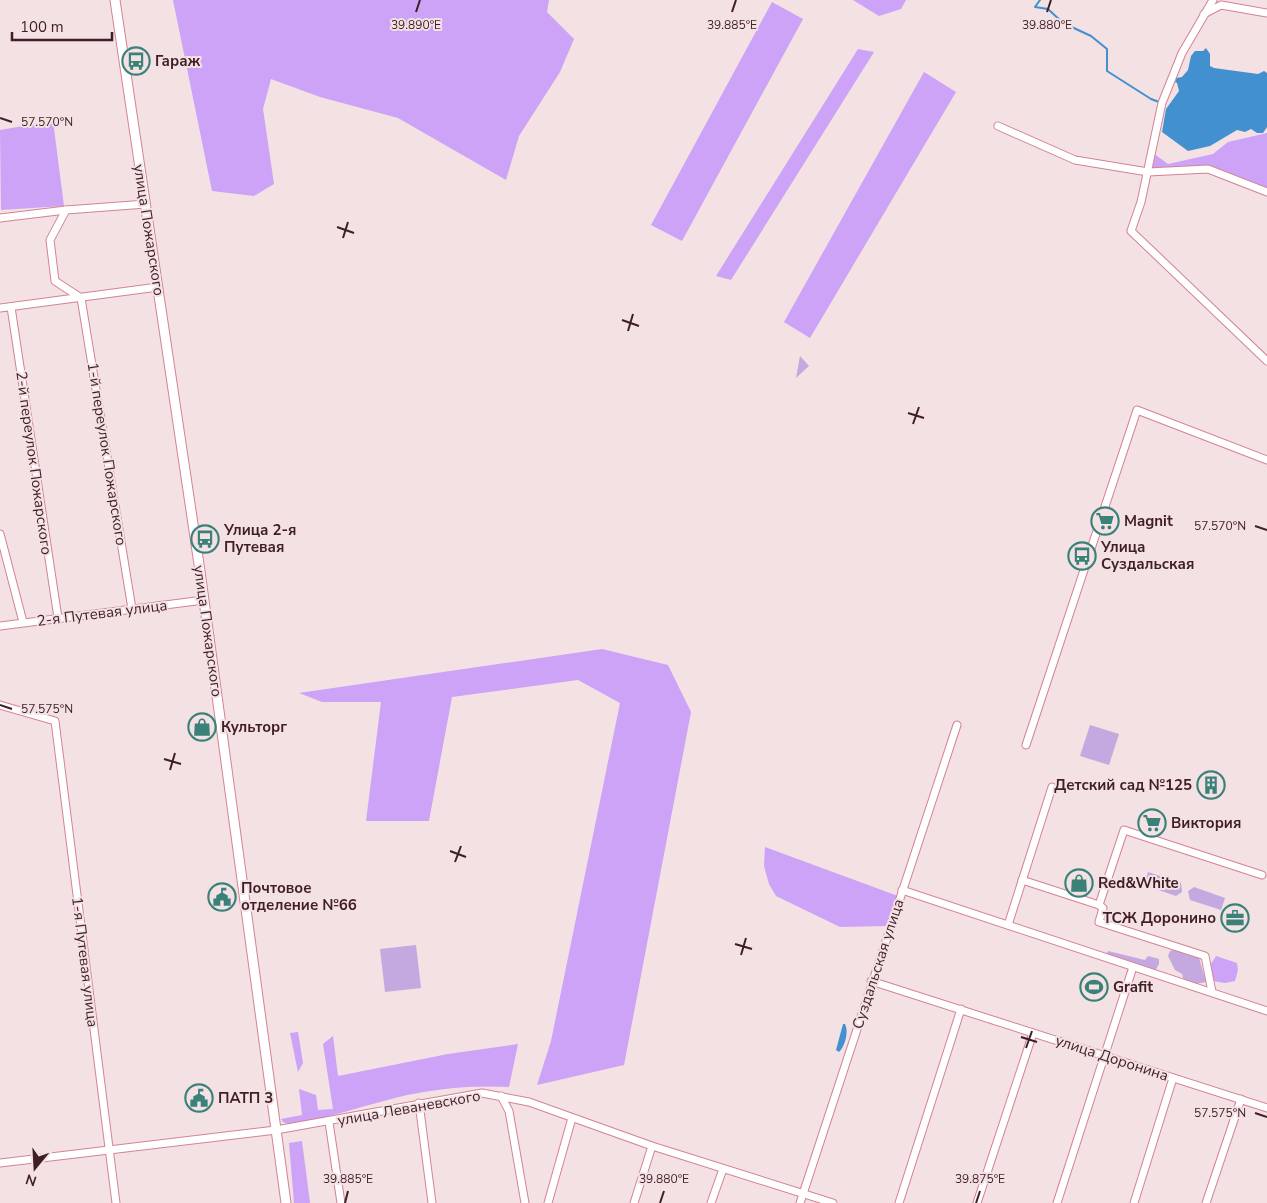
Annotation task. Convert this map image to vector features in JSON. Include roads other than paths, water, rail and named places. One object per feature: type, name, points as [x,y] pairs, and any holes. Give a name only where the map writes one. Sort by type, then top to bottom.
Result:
[{"type":"street","name":"улица Пожарского","points":[[115,0],[204,600],[286,1203]]},
{"type":"street","points":[[1213,0],[1182,53],[1162,103],[1141,202],[1131,231],[1267,361]]},
{"type":"street","points":[[1204,14],[1222,5],[1267,13]]},
{"type":"street","points":[[998,126],[1075,160],[1148,172],[1208,169],[1267,192]]},
{"type":"street","points":[[0,218],[66,210],[146,204]]},
{"type":"street","points":[[66,210],[50,240],[55,281],[81,298]]},
{"type":"street","points":[[0,308],[158,287]]},
{"type":"street","name":"1-й переулок Пожарского","points":[[81,298],[132,609]]},
{"type":"street","name":"2-й переулок Пожарского","points":[[11,307],[58,618]]},
{"type":"street","points":[[1026,745],[1137,410],[1267,460]]},
{"type":"street","points":[[0,534],[23,622]]},
{"type":"street","name":"2-я Путевая улица","points":[[0,626],[204,600]]},
{"type":"street","name":"1-я Путевая улица","points":[[0,705],[54,721],[116,1203]]},
{"type":"street","name":"Суздальская улица","points":[[800,1203],[871,981],[957,725]]},
{"type":"street","points":[[1008,925],[1052,786]]},
{"type":"street","points":[[1100,905],[1124,830],[1262,875]]},
{"type":"street","points":[[1022,880],[1100,905],[1103,908],[1099,922],[1205,956],[1212,992]]},
{"type":"street","points":[[902,890],[1267,1011]]},
{"type":"street","points":[[1057,1203],[1133,966]]},
{"type":"street","name":"улица Доронина","points":[[871,981],[1267,1108]]},
{"type":"street","points":[[898,1203],[961,1009]]},
{"type":"street","points":[[977,1203],[1033,1033]]},
{"type":"street","points":[[1134,1203],[1173,1078]]},
{"type":"street","name":"улица Леваневского","points":[[0,1164],[276,1130],[482,1093],[529,1102],[652,1146],[833,1203]]},
{"type":"street","points":[[501,1096],[509,1112],[525,1203]]},
{"type":"street","points":[[1206,1203],[1241,1099]]},
{"type":"street","points":[[419,1103],[432,1203]]},
{"type":"street","points":[[548,1203],[572,1118]]},
{"type":"street","points":[[329,1122],[341,1203]]},
{"type":"street","points":[[634,1203],[652,1146]]},
{"type":"street","points":[[711,1203],[722,1169]]},
{"type":"water","points":[[1206,48],[1210,54],[1210,66],[1214,68],[1258,74],[1264,71],[1267,73],[1267,127],[1263,133],[1257,133],[1251,129],[1245,132],[1237,130],[1210,146],[1188,151],[1162,132],[1166,109],[1179,91],[1175,82],[1176,78],[1182,77],[1188,70],[1191,56],[1195,51],[1203,51]]},
{"type":"water","points":[[843,1024],[846,1027],[846,1039],[839,1052],[836,1050]]},
{"type":"waterway","points":[[1040,0],[1035,7],[1048,9],[1063,23],[1091,36],[1107,49],[1107,71],[1151,99],[1159,102]]},
{"type":"place","name":"Гараж","points":[[136,61]]},
{"type":"place","name":"Magnit","points":[[1105,521]]},
{"type":"place","name":"Улица 2-я Путевая","points":[[205,539]]},
{"type":"place","name":"Улица Суздальская","points":[[1082,556]]},
{"type":"place","name":"Культорг","points":[[202,727]]},
{"type":"place","name":"Детский сад №125","points":[[1211,785]]},
{"type":"place","name":"Виктория","points":[[1152,823]]},
{"type":"place","name":"Red&White","points":[[1079,883]]},
{"type":"place","name":"Почтовое отделение №66","points":[[222,897]]},
{"type":"place","name":"ТСЖ Доронино","points":[[1235,918]]},
{"type":"place","name":"Grafit","points":[[1094,987]]},
{"type":"place","name":"ПАТП 3","points":[[199,1098]]}]
